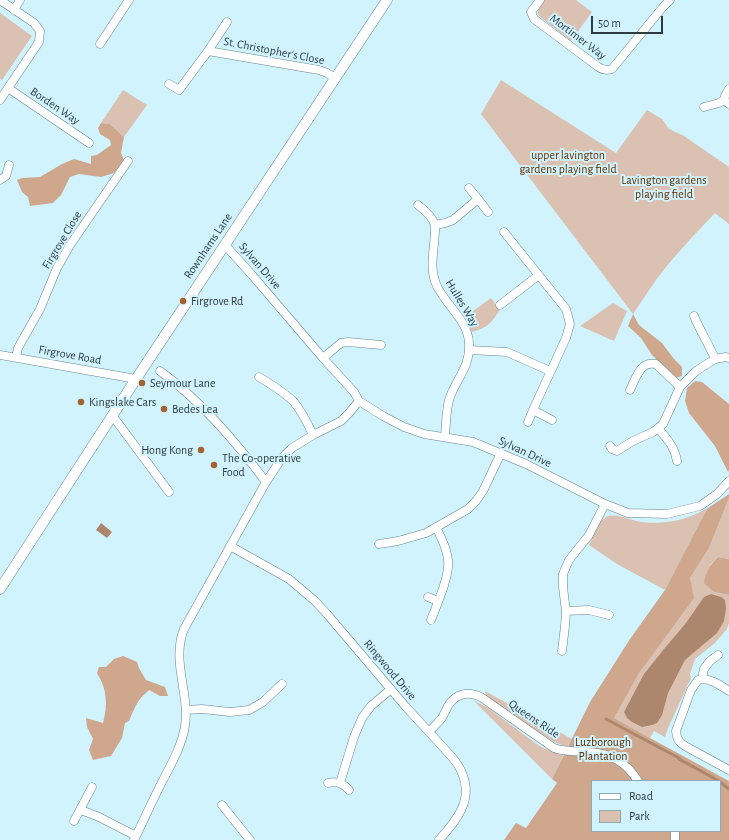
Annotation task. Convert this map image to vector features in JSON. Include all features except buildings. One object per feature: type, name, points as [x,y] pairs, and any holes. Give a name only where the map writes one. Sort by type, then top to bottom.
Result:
[{"type":"street","points":[[0,0],[34,23],[40,32],[39,42],[0,100]]},
{"type":"street","points":[[14,10],[20,0]]},
{"type":"street","points":[[100,44],[129,0]]},
{"type":"street","name":"Rownhams Lane","points":[[0,589],[112,415],[387,0]]},
{"type":"street","name":"Mortimer Way","points":[[540,0],[531,12],[534,19],[602,70],[612,69],[670,0]]},
{"type":"street","points":[[656,0],[663,7]]},
{"type":"street","name":"St. Christopher's Close","points":[[169,84],[179,90],[208,51],[227,22]]},
{"type":"street","name":"St. Christopher's Close","points":[[208,51],[319,70],[335,78]]},
{"type":"street","name":"Borden Way","points":[[8,88],[89,143]]},
{"type":"street","points":[[704,107],[727,102],[725,96],[729,88]]},
{"type":"street","name":"Firgrove Close","points":[[16,357],[18,348],[40,309],[57,268],[70,245],[128,161]]},
{"type":"street","points":[[0,180],[6,176],[9,165]]},
{"type":"street","points":[[469,188],[488,212]]},
{"type":"street","points":[[418,205],[428,214],[435,225],[453,220],[478,199]]},
{"type":"street","name":"Hulles Way","points":[[435,225],[436,232],[432,262],[433,275],[438,288],[464,325],[470,350],[466,367],[452,392],[449,401],[444,437]]},
{"type":"street","points":[[504,232],[566,309],[570,324],[566,338],[528,422]]},
{"type":"street","name":"Sylvan Drive","points":[[225,245],[354,392],[359,401],[404,428],[424,434],[473,442],[526,464],[605,504],[628,513],[667,514],[700,506],[717,494],[729,481]]},
{"type":"street","points":[[500,305],[539,275]]},
{"type":"street","points":[[694,316],[700,330],[710,346],[715,359]]},
{"type":"street","points":[[323,358],[340,343],[348,342],[381,345]]},
{"type":"street","points":[[470,350],[507,352],[550,371]]},
{"type":"street","name":"Firgrove Road","points":[[0,355],[136,379]]},
{"type":"street","points":[[610,446],[612,449],[617,451],[633,441],[653,432],[663,424],[680,387],[696,371],[715,359],[729,358]]},
{"type":"street","points":[[630,390],[641,369],[647,364],[651,363],[656,364],[680,387]]},
{"type":"street","points":[[160,370],[194,399],[225,431],[266,482]]},
{"type":"street","points":[[258,376],[294,402],[313,435]]},
{"type":"street","points":[[80,810],[99,818],[135,838],[180,745],[185,728],[186,710],[179,662],[179,645],[184,629],[266,482],[282,458],[292,448],[313,435],[341,421],[359,401]]},
{"type":"street","points":[[533,410],[552,420]]},
{"type":"street","points":[[112,415],[169,492]]},
{"type":"street","points":[[658,428],[673,448],[676,454],[676,461]]},
{"type":"street","points":[[379,544],[426,533],[468,509],[483,491],[501,453]]},
{"type":"street","points":[[562,651],[566,611],[563,574],[569,560],[589,535],[605,504]]},
{"type":"street","points":[[431,620],[448,572],[448,559],[436,527]]},
{"type":"street","name":"Ringwood Drive","points":[[230,546],[282,574],[302,589],[327,614],[390,690],[459,766],[463,773],[465,785],[466,796],[464,804],[452,825],[439,840]]},
{"type":"street","points":[[428,597],[438,601]]},
{"type":"street","points":[[566,611],[589,610],[609,615]]},
{"type":"street","points":[[702,679],[704,669],[710,661],[718,655]]},
{"type":"street","points":[[729,691],[715,682],[702,679],[698,680],[691,690],[676,731],[679,742],[729,770]]},
{"type":"street","points":[[186,710],[206,709],[238,712],[249,710],[261,704],[282,684]]},
{"type":"street","points":[[340,783],[354,737],[362,718],[371,706],[390,690]]},
{"type":"street","name":"Queens Ride","points":[[428,732],[442,718],[447,707],[454,699],[463,694],[474,694],[481,697],[554,748],[561,750],[596,752],[606,755],[625,765],[637,780]]},
{"type":"street","points":[[328,783],[340,783],[349,790]]},
{"type":"street","points":[[74,821],[92,787]]},
{"type":"street","points":[[222,805],[250,840]]},
{"type":"green space","points":[[544,0],[576,0],[592,12],[571,41],[539,16],[538,10]]},
{"type":"green space","points":[[0,13],[32,36],[2,80],[0,79]]},
{"type":"green space","points":[[501,80],[616,153],[647,110],[662,119],[669,129],[684,136],[729,167],[729,224],[715,213],[663,271],[633,314],[481,114]]},
{"type":"green space","points":[[123,90],[147,105],[124,137],[110,124],[101,123]]},
{"type":"green space","points":[[101,123],[110,124],[124,137],[121,153],[124,160],[114,173],[101,177],[79,174],[70,177],[61,195],[53,203],[30,206],[28,197],[22,192],[17,180],[22,178],[40,177],[74,159],[91,164],[91,156],[97,155],[111,145],[110,140],[100,134],[98,128]]},
{"type":"green space","points":[[491,298],[500,310],[489,324],[472,332],[465,317]]},
{"type":"green space","points":[[613,303],[627,311],[614,341],[580,326]]},
{"type":"green space","points":[[633,314],[639,325],[662,343],[682,367],[682,376],[676,378],[652,355],[641,338],[628,326]]},
{"type":"green space","points":[[695,381],[702,382],[729,404],[728,472],[715,446],[689,413],[685,401],[687,388]]},
{"type":"green space","name":"Luzborough Plantation","points":[[729,494],[729,498],[709,548],[690,578],[694,598],[639,673],[614,718],[729,781],[729,840],[504,840],[516,823],[526,828],[557,783],[552,779],[590,702],[630,639],[665,590],[708,508]]},
{"type":"green space","points":[[729,498],[729,559],[718,557],[710,565],[714,592],[729,595],[729,623],[727,629],[715,643],[695,659],[690,674],[691,678],[665,737],[654,731],[650,738],[614,718],[690,578],[709,548]]},
{"type":"green space","points":[[708,508],[665,590],[617,564],[589,545],[600,522],[606,517],[619,516],[642,522],[665,522],[683,519]]},
{"type":"green space","points":[[718,557],[729,559],[729,595],[714,592],[704,583],[709,568]]},
{"type":"green space","points":[[123,656],[137,662],[146,680],[165,687],[168,696],[160,696],[149,690],[139,701],[129,721],[125,723],[122,738],[111,756],[93,760],[89,750],[93,739],[87,727],[86,718],[103,723],[106,710],[105,691],[97,673],[99,667],[106,667],[114,659]]},
{"type":"green space","points":[[485,691],[572,739],[567,747],[552,741],[486,696]]},
{"type":"green space","points":[[474,701],[487,707],[543,748],[564,754],[552,779]]},
{"type":"shaded area","points":[[101,523],[112,532],[107,538],[96,530]]},
{"type":"shaded area","points":[[711,594],[725,600],[726,608],[724,621],[717,633],[685,660],[668,693],[662,715],[657,723],[642,727],[632,722],[627,718],[624,712],[644,674],[686,623],[704,597]]},
{"type":"waterway","points":[[606,719],[679,758]]},
{"type":"waterway","points":[[679,759],[717,780]]},
{"type":"waterway","points":[[721,783],[729,789]]},
{"type":"place","name":"Firgrove Rd","points":[[183,301]]},
{"type":"place","name":"Seymour Lane","points":[[142,383]]},
{"type":"place","name":"Kingslake Cars","points":[[81,402]]},
{"type":"place","name":"Bedes Lea","points":[[164,409]]},
{"type":"place","name":"Hong Kong","points":[[201,450]]},
{"type":"place","name":"The Co-operative Food","points":[[214,465]]},
{"type":"park label","name":"upper lavington gardens playing field","points":[[568,162]]},
{"type":"park label","name":"Lavington gardens playing field","points":[[664,187]]}]
